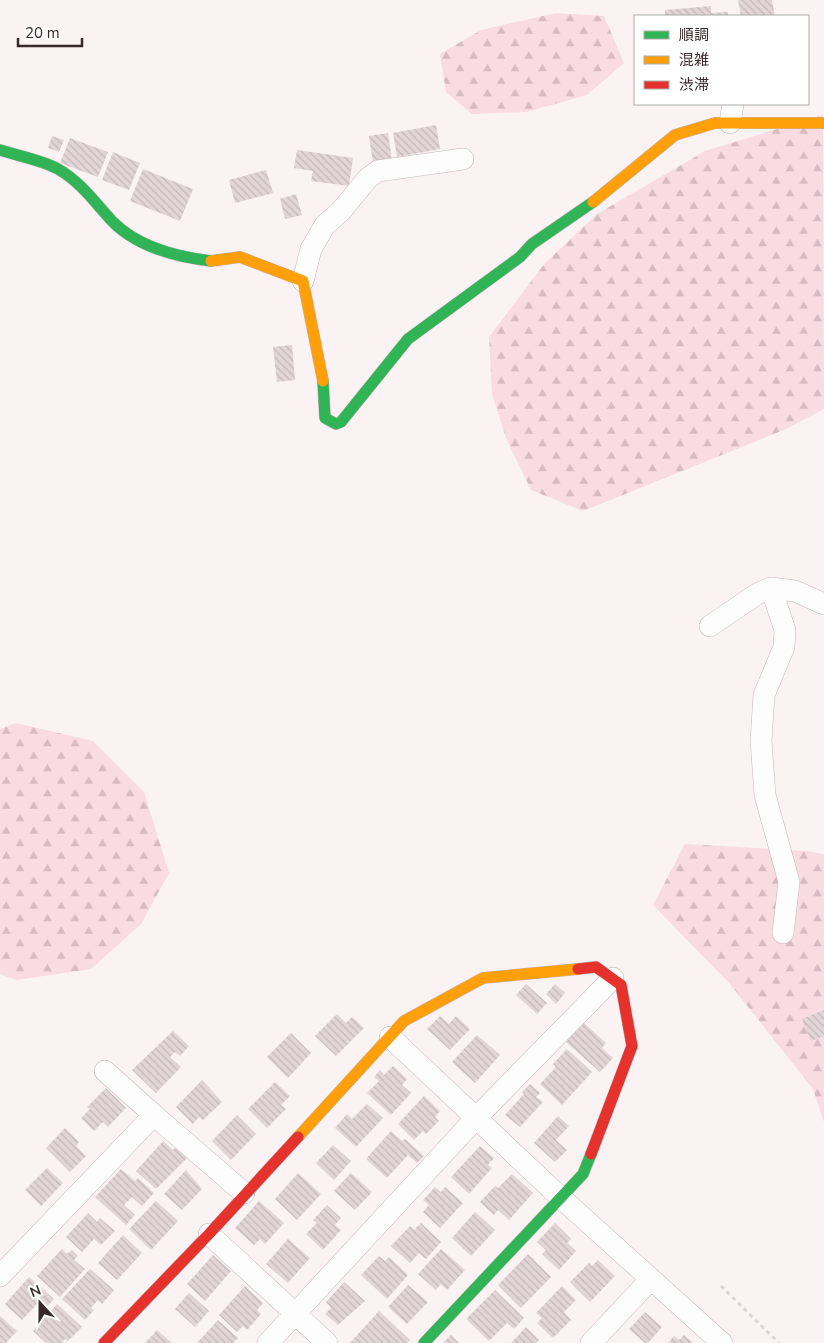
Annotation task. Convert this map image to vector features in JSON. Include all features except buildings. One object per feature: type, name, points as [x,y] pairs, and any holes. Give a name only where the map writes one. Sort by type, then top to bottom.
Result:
[{"type":"street","points":[[462,159],[378,171],[368,178],[341,211],[325,225],[311,249],[303,281],[322,373],[323,410],[325,418],[330,423],[336,424],[341,422],[408,339],[520,257],[532,244],[582,211],[675,135],[715,122],[732,113],[824,123]]},
{"type":"street","points":[[0,150],[58,169],[90,195],[114,223],[134,238],[184,258],[214,261],[240,257],[303,281]]},
{"type":"street","points":[[771,588],[785,630],[785,638],[784,647],[764,695],[761,741],[765,796],[788,882],[783,933]]},
{"type":"street","points":[[710,626],[757,594],[771,588],[795,591],[824,604]]},
{"type":"street","points":[[104,1343],[209,1234],[244,1193],[404,1021],[483,978],[596,967],[621,985],[632,1046],[582,1174],[424,1343]]},
{"type":"street","points":[[268,1343],[477,1117],[613,978]]},
{"type":"street","points":[[390,1037],[650,1280],[722,1343]]},
{"type":"street","points":[[106,1070],[154,1115],[244,1193]]},
{"type":"street","points":[[0,1276],[154,1115]]},
{"type":"street","points":[[209,1234],[327,1343]]},
{"type":"street","points":[[591,1343],[650,1280]]},
{"type":"path","points":[[721,1286],[779,1343]]},
{"type":"green space","points":[[556,13],[604,16],[624,63],[587,95],[526,112],[472,114],[446,92],[440,54],[481,30]]},
{"type":"green space","points":[[823,115],[824,409],[786,429],[583,511],[531,490],[506,438],[492,394],[489,337],[545,263],[597,214],[705,151]]},
{"type":"green space","points":[[16,723],[93,741],[144,792],[169,873],[141,924],[91,969],[16,980],[0,974],[0,729]]},
{"type":"green space","points":[[685,844],[807,851],[824,854],[824,1122],[813,1089],[730,984],[653,905]]},
{"type":"traffic: fast","points":[[0,150],[45,163],[66,174],[81,187],[113,222],[134,238],[159,249],[185,257],[211,261]]},
{"type":"traffic: fast","points":[[323,381],[325,418],[336,424],[341,422],[408,339],[520,257],[532,244],[593,202]]},
{"type":"traffic: fast","points":[[424,1343],[583,1174],[591,1154]]},
{"type":"traffic: slow","points":[[593,202],[675,135],[715,123],[824,123]]},
{"type":"traffic: slow","points":[[211,261],[240,257],[303,281],[323,381]]},
{"type":"traffic: slow","points":[[298,1137],[404,1021],[483,978],[578,969]]},
{"type":"traffic: jam","points":[[578,969],[596,967],[621,985],[632,1046],[591,1154]]},
{"type":"traffic: jam","points":[[104,1343],[209,1234],[298,1137]]}]
